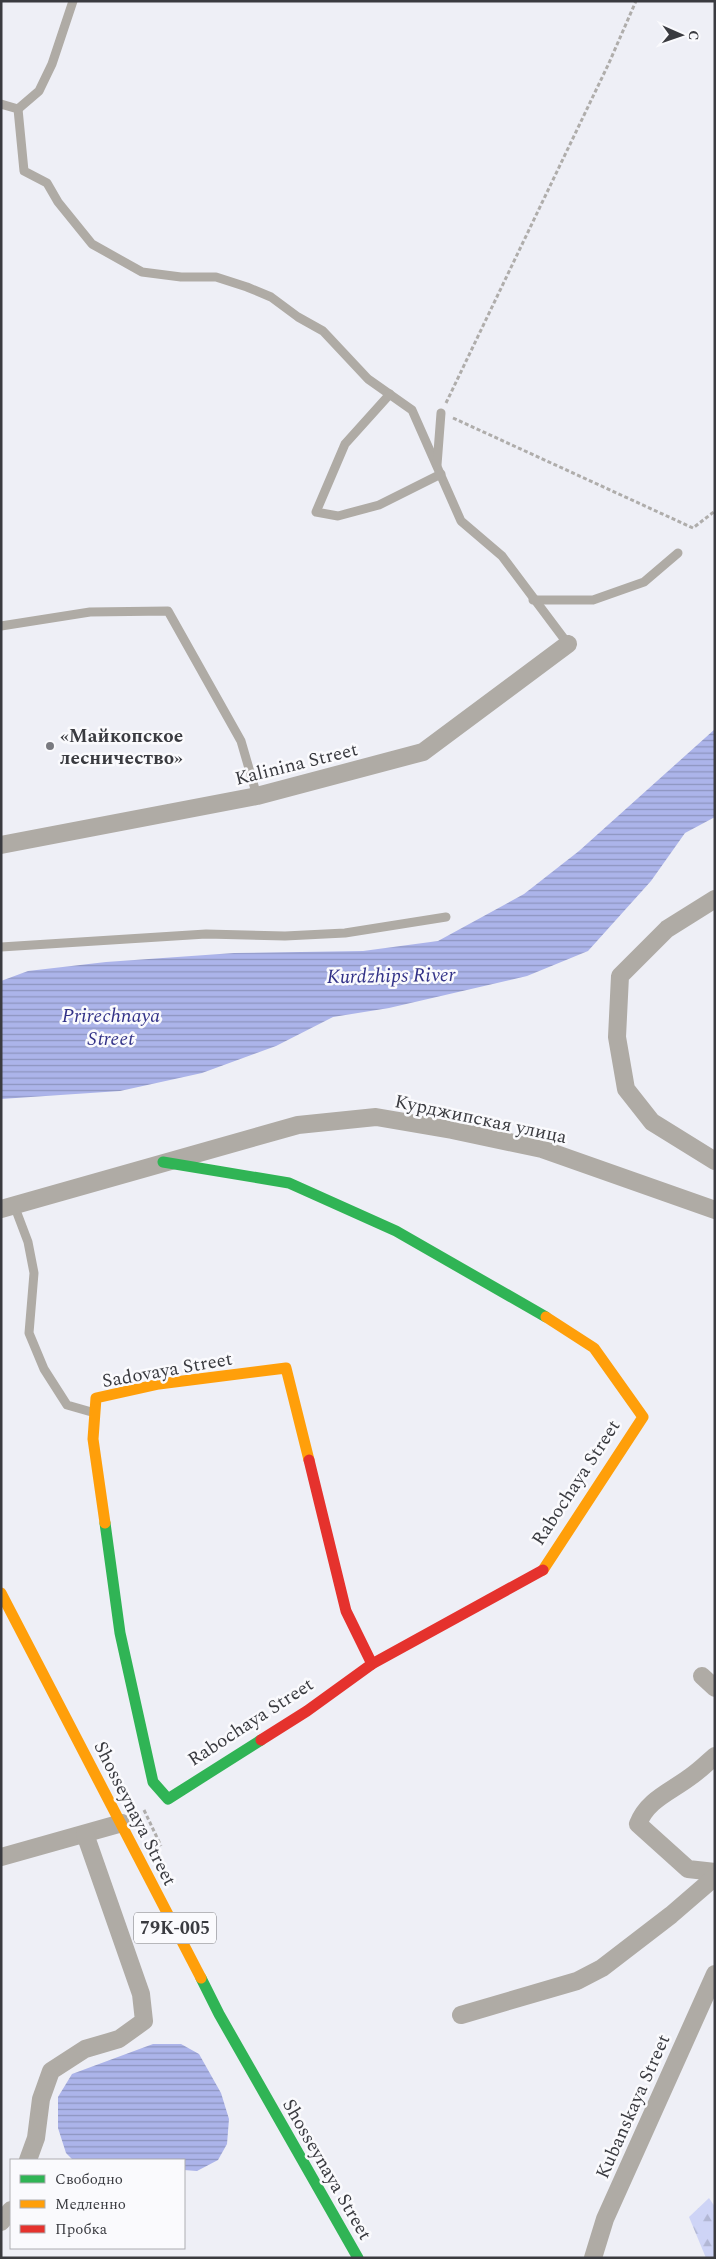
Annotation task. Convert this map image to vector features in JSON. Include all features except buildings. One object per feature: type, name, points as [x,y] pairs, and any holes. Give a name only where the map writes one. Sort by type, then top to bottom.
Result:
[{"type":"street","name":"Kalinina Street","points":[[1,844],[257,796],[422,752],[568,644]]},
{"type":"street","points":[[715,899],[667,929],[620,976],[617,1037],[626,1089],[652,1122],[715,1161]]},
{"type":"street","name":"Курджипская улица","points":[[8,1207],[298,1125],[376,1117],[452,1130],[542,1149],[715,1210]]},
{"type":"street","name":"Rabochaya Street","points":[[163,1162],[289,1183],[396,1231],[526,1305],[594,1348],[643,1417],[543,1570],[372,1664],[307,1711],[168,1799]]},
{"type":"street","name":"Sadovaya Street","points":[[168,1799],[153,1782],[120,1633],[93,1439],[96,1398],[159,1384],[286,1368],[346,1611],[372,1664]]},
{"type":"street","name":"Shosseynaya Street","points":[[1,1593],[122,1823],[219,2014],[358,2258]]},
{"type":"street","points":[[715,1756],[691,1777],[656,1799],[642,1812],[638,1824],[688,1869],[715,1872]]},
{"type":"street","points":[[1,1857],[122,1823]]},
{"type":"street","points":[[28,2159],[36,2138],[41,2099],[51,2071],[84,2049],[119,2039],[144,2021],[142,1994],[85,1834]]},
{"type":"street","points":[[461,2014],[577,1981],[602,1968],[671,1915],[715,1877]]},
{"type":"street","name":"Kubanskaya Street","points":[[593,2258],[605,2219],[715,1974]]},
{"type":"street","points":[[1,2222],[10,2211]]},
{"type":"lane","points":[[18,109],[39,91],[52,64],[73,1]]},
{"type":"lane","points":[[1,104],[18,109]]},
{"type":"lane","points":[[18,109],[24,171],[47,182],[58,202],[92,244],[142,272],[181,278],[216,277],[271,297],[298,317],[323,332],[368,379],[412,410],[461,521],[502,556],[533,600],[568,644]]},
{"type":"lane","points":[[390,394],[345,444],[316,512],[338,516],[379,505],[439,470]]},
{"type":"lane","points":[[439,470],[441,413]]},
{"type":"lane","points":[[533,600],[593,600],[644,582],[678,554]]},
{"type":"lane","points":[[1,626],[90,612],[168,611],[241,741],[257,796]]},
{"type":"lane","points":[[1,946],[206,934],[285,936],[345,933],[446,917]]},
{"type":"lane","points":[[8,1207],[28,1242],[34,1273],[29,1333],[44,1369],[61,1392],[67,1405],[95,1413]]},
{"type":"path","points":[[636,1],[609,64],[441,413],[693,528],[715,511]]},
{"type":"path","points":[[144,1810],[162,1849]]},
{"type":"green space","points":[[709,2198],[715,2207],[715,2258],[706,2258],[689,2217]]},
{"type":"water","name":"Prirechnaya Street","points":[[715,729],[715,817],[685,833],[651,881],[588,951],[527,976],[389,1008],[333,1017],[276,1046],[202,1073],[120,1091],[1,1099],[1,981],[28,971],[106,962],[234,953],[363,951],[438,941],[524,894],[579,851]]},
{"type":"water","points":[[153,2044],[181,2044],[199,2054],[221,2093],[229,2119],[227,2144],[218,2160],[197,2171],[185,2170],[185,2159],[72,2159],[66,2153],[58,2128],[58,2097],[72,2074]]},
{"type":"traffic: fast","points":[[163,1162],[289,1183],[396,1231],[546,1317]]},
{"type":"traffic: fast","points":[[105,1523],[120,1633],[153,1782],[168,1799],[261,1740]]},
{"type":"traffic: fast","points":[[201,1978],[219,2014],[358,2258]]},
{"type":"traffic: slow","points":[[543,1570],[643,1417],[594,1348],[546,1317]]},
{"type":"traffic: slow","points":[[105,1523],[93,1439],[96,1398],[159,1384],[286,1368],[309,1460]]},
{"type":"traffic: slow","points":[[1,1593],[201,1978]]},
{"type":"traffic: jam","points":[[309,1460],[346,1611],[372,1664]]},
{"type":"traffic: jam","points":[[261,1740],[307,1711],[372,1664],[543,1570]]},
{"type":"place","name":"«Майкопское лесничество»","points":[[50,746]]},
{"type":"water label","name":"Kurdzhips River","points":[[391,975]]}]
